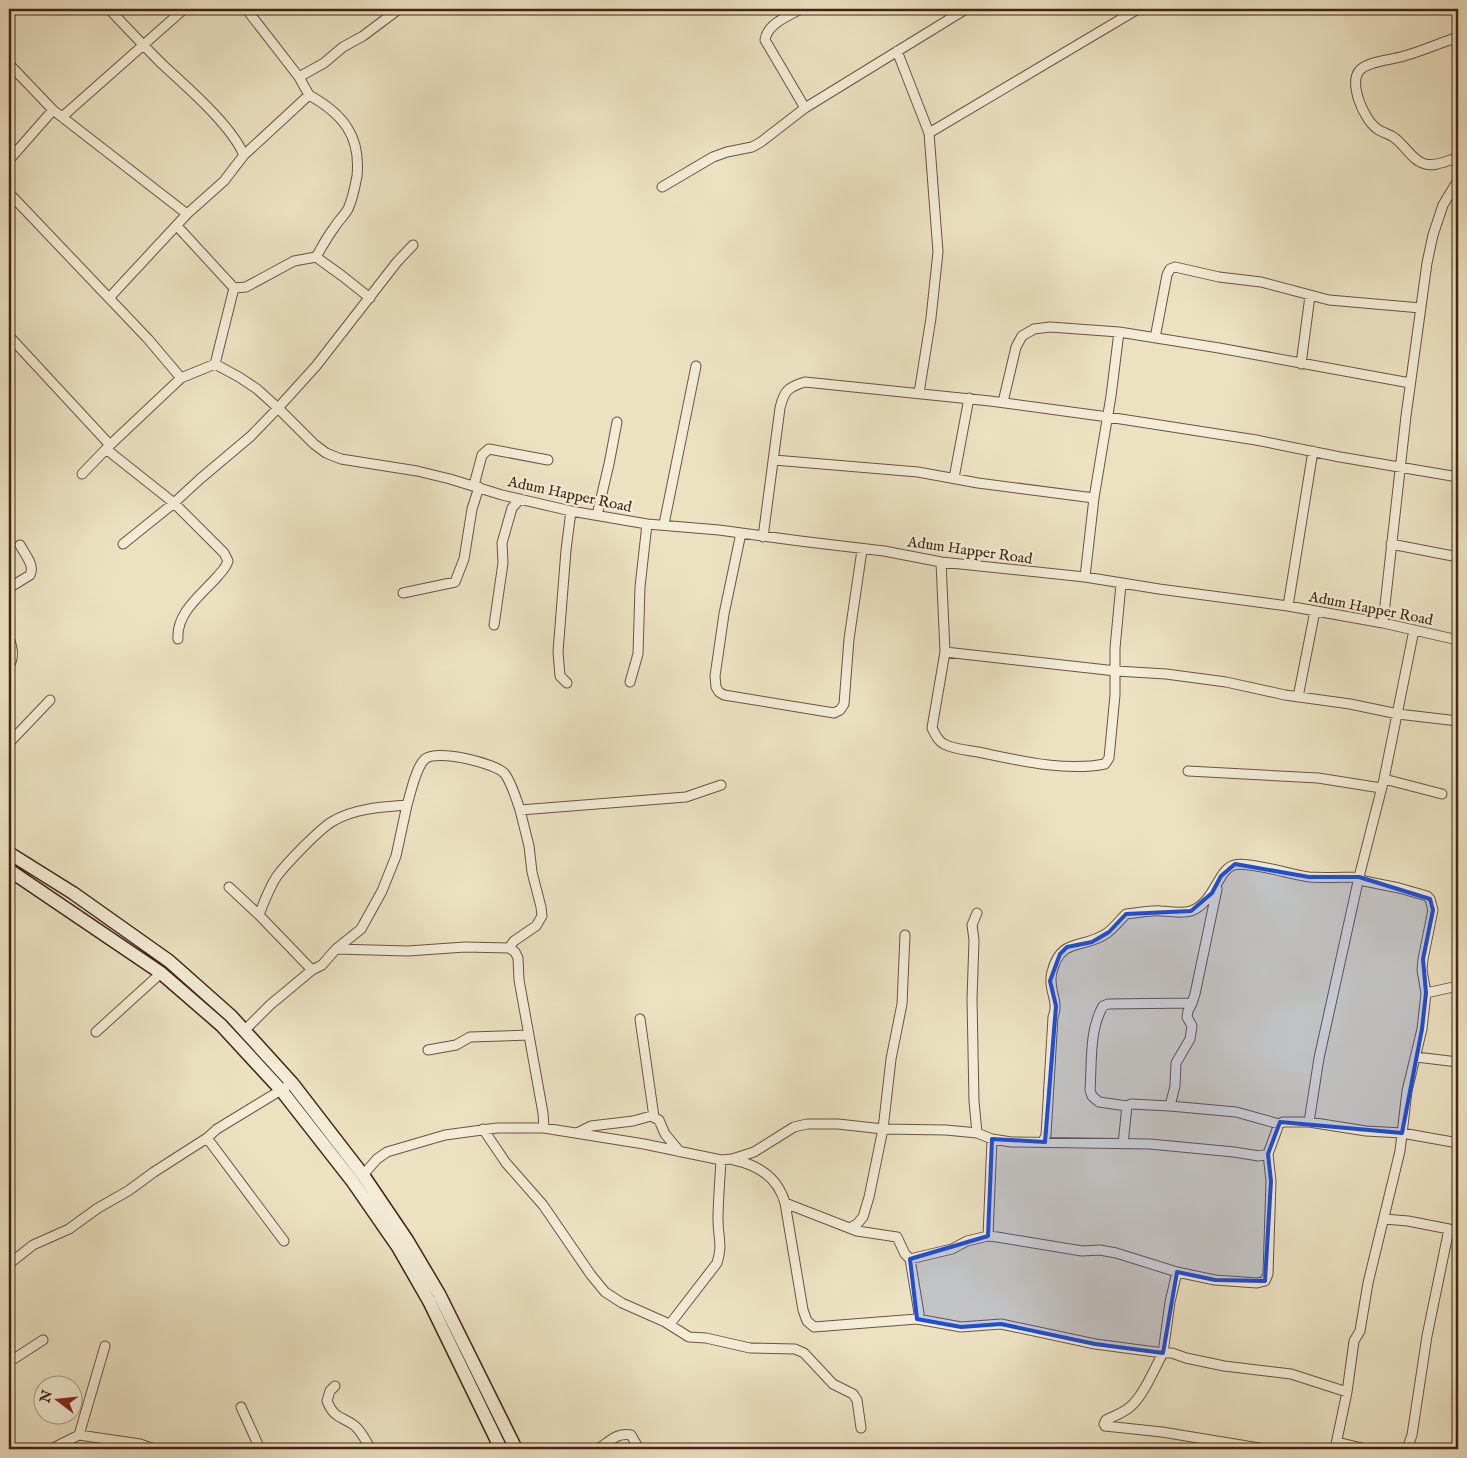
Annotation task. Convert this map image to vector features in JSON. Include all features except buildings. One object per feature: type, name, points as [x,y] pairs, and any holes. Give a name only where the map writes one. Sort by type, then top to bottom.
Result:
[{"type":"street","points":[[109,9],[143,45],[197,96],[238,142],[244,155]]},
{"type":"street","points":[[62,117],[184,9]]},
{"type":"street","points":[[247,9],[299,77],[309,95],[338,117],[353,136],[358,159],[355,190],[347,210],[316,257]]},
{"type":"street","points":[[299,77],[324,63],[343,46],[363,36],[399,9]]},
{"type":"street","points":[[801,9],[771,27],[766,33],[765,40],[805,108]]},
{"type":"street","points":[[662,187],[713,157],[752,147],[805,108],[966,9]]},
{"type":"street","points":[[929,133],[1138,9]]},
{"type":"street","points":[[1458,37],[1405,56],[1366,65],[1359,71],[1356,82],[1357,94],[1366,118],[1376,128],[1396,138],[1415,159],[1423,164],[1433,166],[1458,158]]},
{"type":"street","points":[[897,52],[929,133],[938,252],[931,318],[919,393]]},
{"type":"street","points":[[9,64],[53,110],[188,214]]},
{"type":"street","points":[[109,298],[188,214],[224,181],[244,155],[309,95]]},
{"type":"street","points":[[9,160],[53,110]]},
{"type":"street","points":[[1383,623],[1410,383],[1426,264],[1433,234],[1443,205],[1458,180]]},
{"type":"street","points":[[10,197],[148,339],[180,378]]},
{"type":"street","points":[[177,226],[234,288]]},
{"type":"street","points":[[123,544],[174,503],[251,436],[316,366],[397,262],[414,245]]},
{"type":"street","points":[[234,288],[246,287],[294,261],[316,257],[370,298]]},
{"type":"street","points":[[1155,338],[1167,275],[1170,269],[1176,267],[1219,277],[1261,282],[1310,296],[1350,303],[1421,308]]},
{"type":"street","points":[[82,474],[180,378],[215,364],[234,288]]},
{"type":"street","points":[[1302,364],[1310,296]]},
{"type":"street","points":[[1003,402],[1016,347],[1022,336],[1034,329],[1050,326],[1119,332],[1410,383]]},
{"type":"street","points":[[1085,577],[1094,498],[1108,417],[1119,332]]},
{"type":"street","points":[[9,336],[108,447],[174,503],[218,547],[228,561],[183,614],[178,624],[178,638]]},
{"type":"street","name":"Adum Happer Road","points":[[215,364],[257,389],[314,444],[341,459],[417,471],[571,511],[647,524],[664,524],[862,550],[884,551],[941,562],[1085,577],[1121,584],[1288,606],[1383,623],[1458,640]]},
{"type":"street","points":[[664,524],[696,366]]},
{"type":"street","points":[[763,537],[783,395],[792,385],[805,382],[969,398],[1108,417],[1256,440],[1400,468],[1458,477]]},
{"type":"street","points":[[954,478],[969,398]]},
{"type":"street","points":[[597,515],[617,422]]},
{"type":"street","points":[[403,593],[455,582],[464,559],[482,455],[489,449],[548,460]]},
{"type":"street","points":[[1288,606],[1314,451]]},
{"type":"street","points":[[774,460],[895,470],[1094,498]]},
{"type":"street","points":[[494,625],[504,563],[502,543],[512,508],[520,499]]},
{"type":"street","points":[[567,683],[560,676],[558,652],[571,511]]},
{"type":"street","points":[[630,682],[638,654],[640,587],[647,524]]},
{"type":"street","points":[[741,533],[721,632],[716,687],[724,695],[834,713],[840,710],[844,704],[849,639],[862,550]]},
{"type":"street","points":[[1391,544],[1458,557]]},
{"type":"street","points":[[9,588],[32,572],[33,567],[20,545]]},
{"type":"street","points":[[941,562],[945,652],[932,728],[936,737],[943,744],[990,754],[1067,766],[1092,767],[1105,764],[1109,758],[1116,671],[1115,648],[1121,584]]},
{"type":"street","points":[[1298,697],[1315,611]]},
{"type":"street","points":[[1309,1122],[1319,1058],[1359,877],[1383,784],[1414,630]]},
{"type":"street","points":[[9,637],[13,650],[9,666]]},
{"type":"street","points":[[945,652],[1116,671],[1166,674],[1226,682],[1285,696],[1366,707],[1398,714],[1458,721]]},
{"type":"street","points":[[9,743],[50,700]]},
{"type":"street","points":[[245,1030],[270,1005],[312,970],[322,966],[336,949],[361,930],[382,891],[396,856],[407,805],[420,765],[426,758],[432,755],[455,756],[494,768],[504,773],[512,788],[520,810],[542,916],[536,926],[514,941],[509,948]]},
{"type":"street","points":[[1188,772],[1318,778],[1383,784],[1442,794]]},
{"type":"street","points":[[520,810],[686,796],[721,785]]},
{"type":"street","points":[[259,915],[278,876],[319,832],[334,820],[366,810],[407,805]]},
{"type":"street","points":[[9,853],[72,893],[169,961],[245,1030],[287,1086],[398,1247],[429,1301],[501,1449]]},
{"type":"street","points":[[1170,1106],[1175,1086],[1176,1063],[1190,1039],[1192,1026],[1187,1017],[1188,1011],[1192,1004],[1217,886],[1221,876],[1228,868],[1236,864],[1309,877],[1359,877],[1364,881],[1411,891],[1427,896],[1430,899],[1433,910],[1422,970],[1426,993],[1422,1029],[1408,1091],[1400,1151],[1368,1283],[1360,1331],[1354,1341],[1347,1392],[1336,1446],[1366,1449]]},
{"type":"street","points":[[9,870],[161,973],[287,1086],[363,1175],[407,1240],[439,1294],[516,1449]]},
{"type":"street","points":[[1043,1142],[1047,1126],[1053,1017],[1056,1006],[1050,982],[1052,971],[1060,954],[1067,947],[1092,942],[1109,932],[1126,914],[1159,910],[1191,911],[1202,904],[1217,886]]},
{"type":"street","points":[[229,887],[270,925],[312,970]]},
{"type":"street","points":[[64,906],[72,893]]},
{"type":"street","points":[[977,1133],[974,1101],[972,999],[974,940],[972,925],[978,913]]},
{"type":"street","points":[[850,1228],[857,1224],[865,1210],[883,1129],[891,1059],[902,1004],[905,935]]},
{"type":"street","points":[[336,949],[408,951],[509,948],[515,952],[518,958],[519,980],[543,1112],[544,1128]]},
{"type":"street","points":[[96,1032],[161,973]]},
{"type":"street","points":[[1426,993],[1457,984]]},
{"type":"street","points":[[1192,1004],[1108,1004],[1103,1006],[1096,1021],[1093,1043],[1090,1090],[1092,1096],[1099,1102],[1127,1106],[1170,1106],[1236,1112],[1279,1124],[1283,1122],[1309,1122],[1458,1142]]},
{"type":"street","points":[[640,1019],[654,1117]]},
{"type":"street","points":[[428,1050],[456,1045],[470,1037],[529,1035]]},
{"type":"street","points":[[1416,1057],[1458,1062]]},
{"type":"street","points":[[9,1264],[33,1245],[69,1229],[98,1208],[128,1191],[207,1138],[217,1129],[287,1086]]},
{"type":"street","points":[[1123,1144],[1127,1106]]},
{"type":"street","points":[[577,1133],[591,1126],[654,1117],[680,1152]]},
{"type":"street","points":[[363,1175],[377,1159],[387,1152],[445,1135],[483,1130],[544,1128],[644,1144],[721,1160],[732,1159],[754,1152],[794,1127],[807,1124],[838,1124],[883,1129],[914,1128],[977,1133],[992,1139],[1010,1142],[1150,1144],[1259,1156],[1268,1154]]},
{"type":"street","points":[[910,1259],[952,1249],[967,1241],[988,1236],[1082,1251],[1100,1250],[1116,1253],[1177,1272],[1215,1280],[1257,1283],[1265,1281],[1268,1274],[1270,1200],[1268,1154],[1279,1124]]},
{"type":"street","points":[[483,1130],[506,1163],[543,1205],[591,1275],[605,1292],[622,1303],[670,1324],[689,1337],[706,1338],[750,1348],[795,1349],[804,1353],[833,1384],[853,1394],[857,1400],[861,1428]]},
{"type":"street","points":[[207,1138],[284,1241]]},
{"type":"street","points":[[988,1236],[992,1139]]},
{"type":"street","points":[[732,1159],[744,1162],[765,1172],[776,1184],[783,1196],[803,1310],[807,1321],[814,1327],[917,1319],[961,1327],[1001,1324],[1095,1344],[1172,1353],[1224,1366],[1291,1374],[1347,1392]]},
{"type":"street","points":[[670,1324],[717,1263],[722,1245],[718,1223],[718,1188],[721,1160]]},
{"type":"street","points":[[785,1203],[850,1228],[898,1237],[905,1254],[910,1259],[919,1313],[917,1319]]},
{"type":"street","points":[[1384,1219],[1408,1221],[1454,1230],[1427,1336],[1412,1436],[1406,1449]]},
{"type":"street","points":[[1177,1272],[1170,1302],[1163,1353],[1138,1398],[1122,1413],[1106,1420],[1104,1424],[1105,1426],[1162,1432],[1265,1449]]},
{"type":"street","points":[[9,1362],[43,1340]]},
{"type":"street","points":[[78,1436],[105,1346]]},
{"type":"street","points":[[335,1386],[330,1391],[327,1401],[330,1409],[336,1416],[357,1427],[371,1449]]},
{"type":"street","points":[[241,1407],[260,1449]]},
{"type":"street","points":[[598,1449],[618,1435],[625,1434],[631,1436],[639,1449]]},
{"type":"street","points":[[51,1449],[78,1436],[140,1444],[154,1449]]},
{"type":"highlighted area","points":[[1235,864],[1309,877],[1359,877],[1430,899],[1433,910],[1423,959],[1426,993],[1422,1029],[1402,1133],[1280,1122],[1268,1154],[1271,1181],[1265,1281],[1215,1280],[1177,1272],[1163,1353],[1095,1344],[1001,1324],[961,1327],[917,1319],[910,1259],[988,1236],[992,1139],[1045,1142],[1056,1006],[1050,981],[1060,954],[1067,947],[1092,942],[1109,932],[1126,914],[1191,911],[1212,893],[1221,876]]}]
